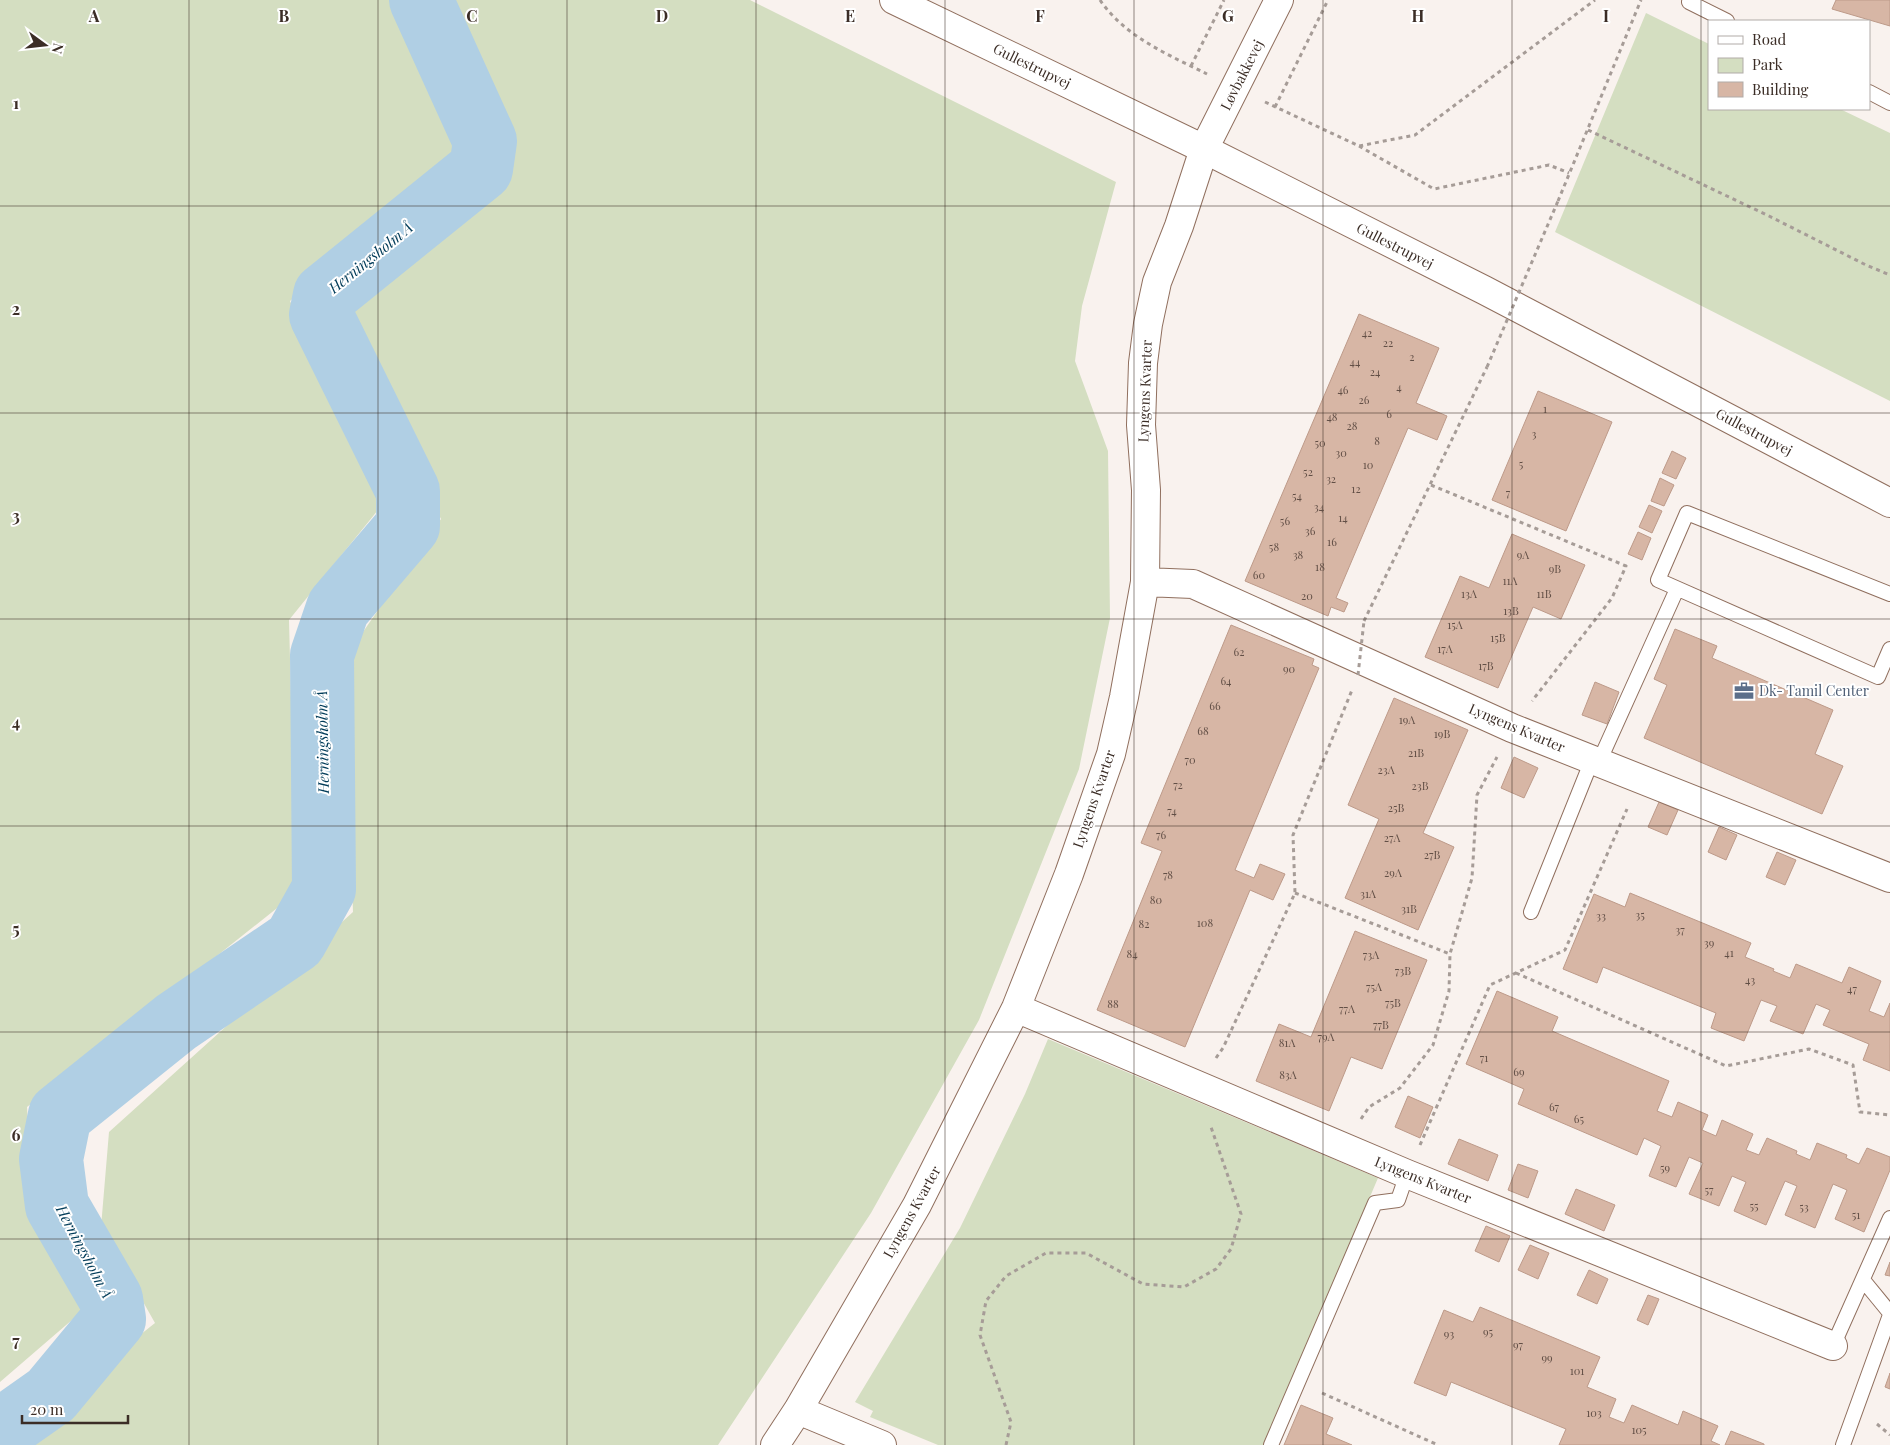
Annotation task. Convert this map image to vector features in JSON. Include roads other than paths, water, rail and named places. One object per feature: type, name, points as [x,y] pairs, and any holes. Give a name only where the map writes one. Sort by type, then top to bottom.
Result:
[{"type":"street","name":"Gullestrupvej","points":[[894,0],[1204,150],[1484,290],[1890,503]]},
{"type":"street","name":"Løvbakkevej","points":[[1204,150],[1279,0]]},
{"type":"street","name":"Lyngens Kvarter","points":[[775,1445],[798,1410],[917,1205],[1016,1008],[1069,874],[1110,754],[1124,697],[1145,582],[1146,490],[1141,425],[1143,363],[1148,324],[1158,282],[1204,150]]},
{"type":"street","name":"Lyngens Kvarter","points":[[1145,582],[1193,584],[1512,728],[1890,878]]},
{"type":"street","name":"Lyngens Kvarter","points":[[1016,1008],[1407,1174],[1833,1346]]},
{"type":"street","points":[[798,1410],[882,1445]]},
{"type":"lane","points":[[1689,2],[1726,20]]},
{"type":"lane","points":[[1870,93],[1890,103]]},
{"type":"lane","points":[[1890,594],[1687,513],[1658,580],[1878,677],[1890,649]]},
{"type":"lane","points":[[1531,912],[1596,761],[1677,589]]},
{"type":"lane","points":[[1271,1445],[1375,1203],[1398,1200],[1407,1174]]},
{"type":"lane","points":[[1833,1346],[1890,1218]]},
{"type":"lane","points":[[1843,1445],[1890,1314],[1863,1280]]},
{"type":"waterway","name":"Herningsholm Å","points":[[0,1431],[51,1395],[114,1319],[111,1299],[57,1206],[51,1159],[60,1115],[176,1022],[295,941],[324,889],[322,655],[338,608],[408,526],[408,491],[321,315],[325,295],[481,169],[485,141],[421,0]]},
{"type":"place","name":"Dk- Tamil Center","points":[[1744,691]]}]
